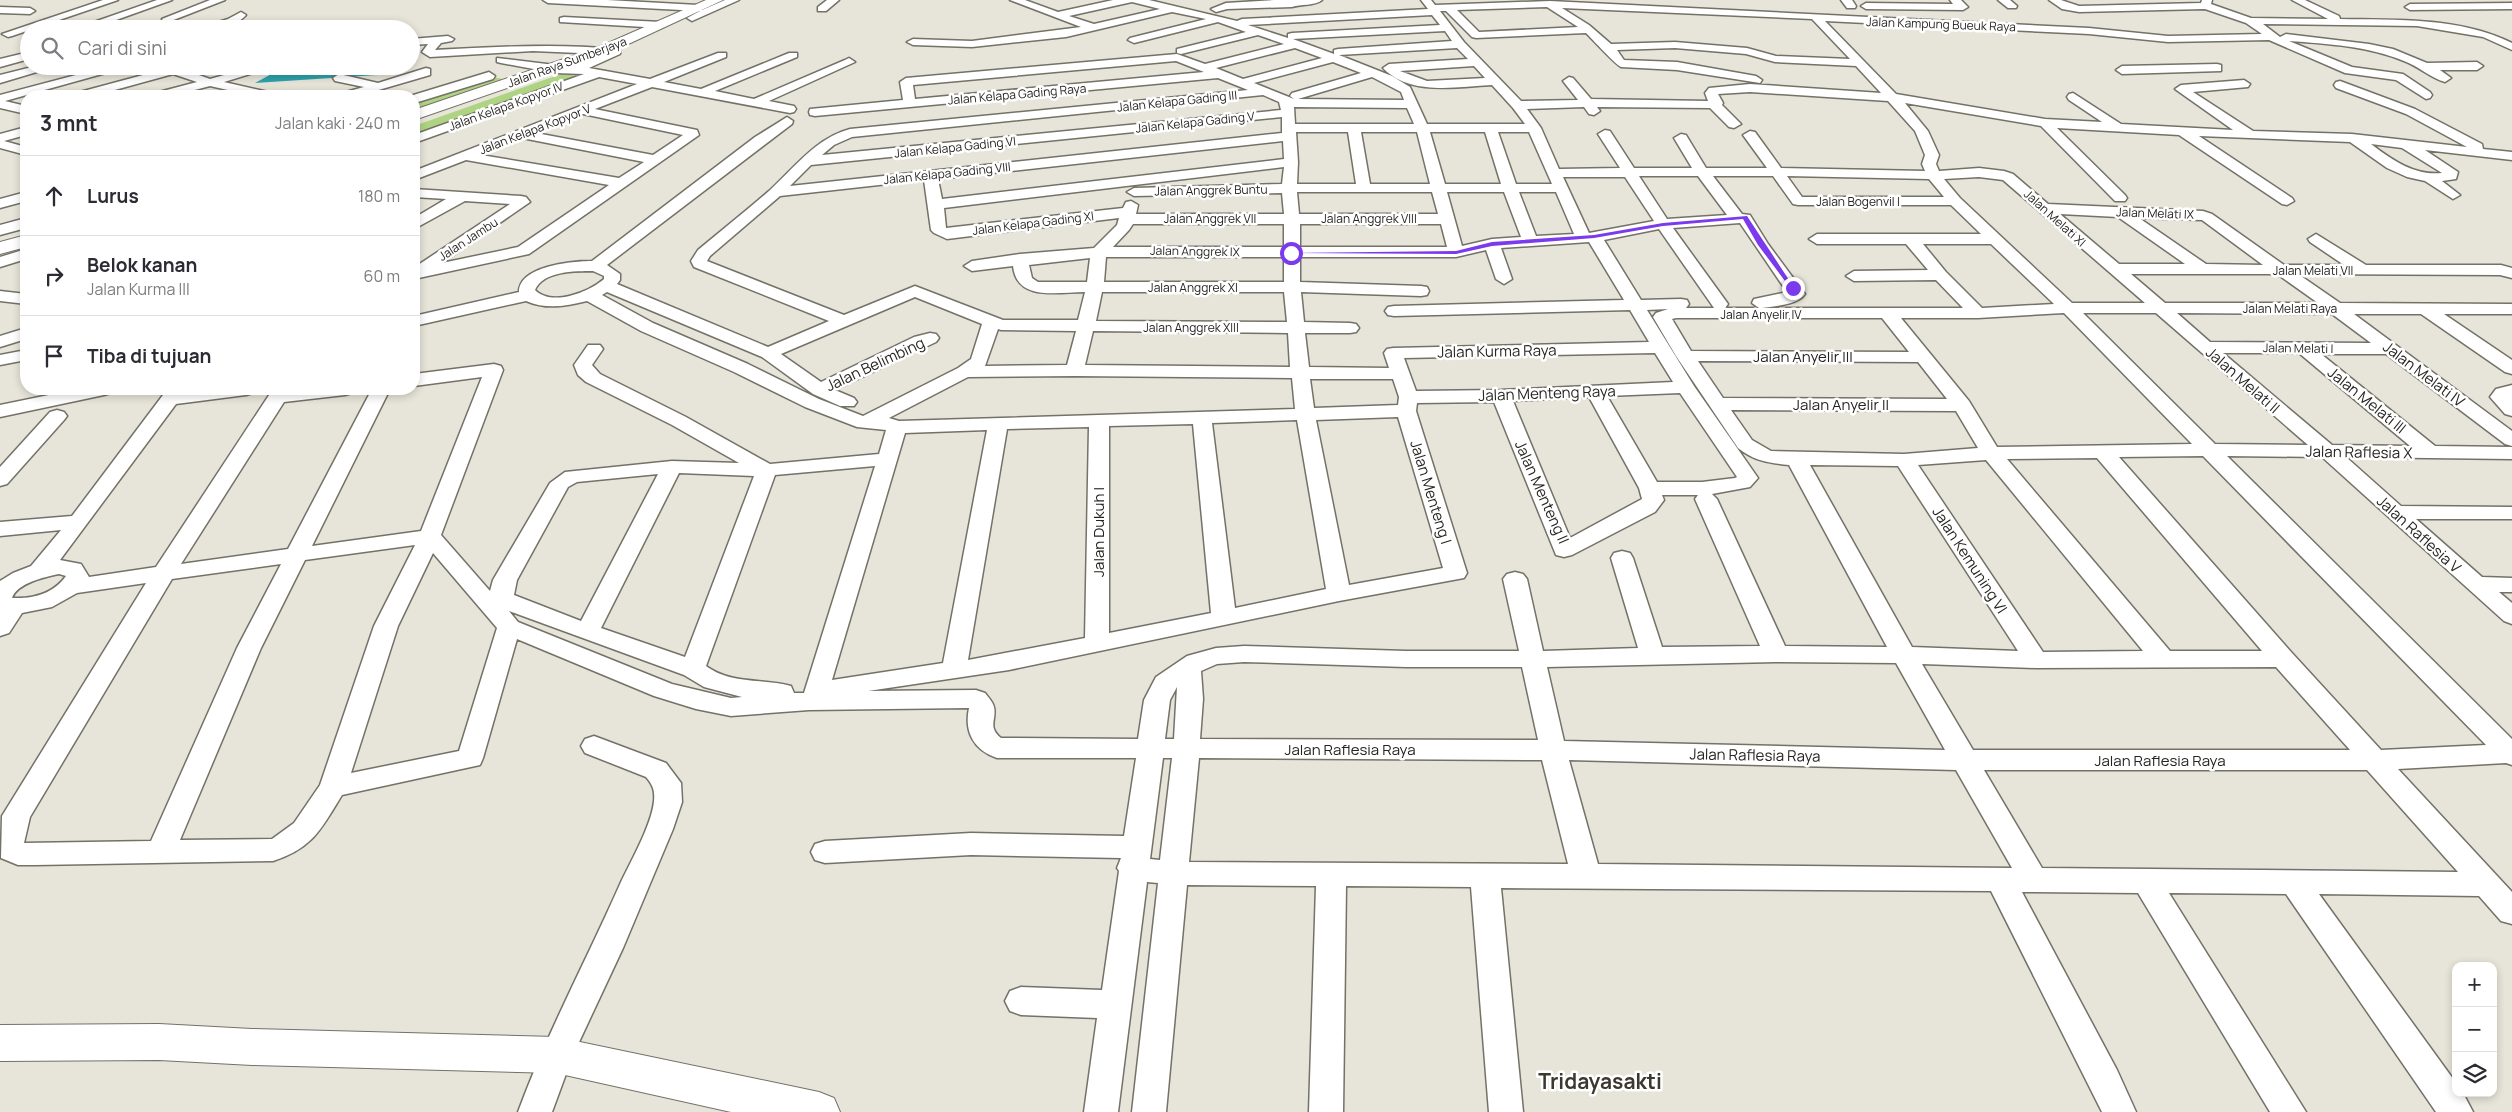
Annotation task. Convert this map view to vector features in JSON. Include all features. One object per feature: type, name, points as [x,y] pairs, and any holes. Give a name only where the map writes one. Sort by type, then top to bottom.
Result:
[{"type":"street","points":[[61,20],[115,0],[164,1]]},
{"type":"street","points":[[167,19],[220,0]]},
{"type":"street","points":[[548,0],[704,7],[734,0]]},
{"type":"street","points":[[648,0],[704,7]]},
{"type":"street","points":[[822,9],[834,0]]},
{"type":"street","points":[[1020,2],[1044,0]]},
{"type":"street","points":[[1057,15],[1128,0]]},
{"type":"street","points":[[1135,0],[1219,19],[1259,32],[1294,40]]},
{"type":"street","points":[[1562,0],[1574,6]]},
{"type":"street","points":[[1742,0],[1748,13]]},
{"type":"street","points":[[1787,0],[1797,14]]},
{"type":"street","points":[[1869,21],[1851,10],[1848,3],[1903,3],[1963,7],[1955,0]]},
{"type":"street","points":[[2054,0],[2071,8],[2133,9],[2206,3],[2246,20],[2272,36],[2349,70],[2399,77],[2426,95]]},
{"type":"street","points":[[2107,0],[2133,9],[2154,20]]},
{"type":"street","points":[[2297,0],[2365,33]]},
{"type":"street","points":[[106,20],[164,1]]},
{"type":"street","points":[[1200,15],[1208,3],[1320,1]]},
{"type":"street","points":[[1320,1],[1217,8],[1294,40],[1378,71],[1426,85],[1493,81]]},
{"type":"street","points":[[1020,2],[1094,28]]},
{"type":"street","points":[[1550,4],[1588,30],[1608,47],[1622,63],[1677,66],[1744,77],[1786,91]]},
{"type":"street","name":"Jalan Kampung Bueuk Raya","points":[[1233,24],[1247,21],[1431,7],[1550,4],[1574,6],[1665,5],[1869,21],[2169,33],[2197,40],[2272,36],[2364,45],[2394,53],[2428,66]]},
{"type":"street","points":[[1508,6],[1534,33]]},
{"type":"street","points":[[2417,23],[2434,19],[2410,7],[2512,6]]},
{"type":"street","name":"Jalan Raya Sumberjaya","points":[[420,114],[570,72],[600,42],[626,41],[704,7]]},
{"type":"street","points":[[1431,7],[1460,44],[1493,81],[1518,105],[1534,128],[1553,173],[1588,237],[1635,305],[1686,387],[1748,478],[1745,482],[1739,484],[1702,488],[1650,488],[1595,392]]},
{"type":"street","points":[[1449,8],[1476,35],[1588,30]]},
{"type":"street","points":[[913,42],[972,44],[1066,34],[1174,9]]},
{"type":"street","points":[[0,10],[34,10],[0,20]]},
{"type":"street","points":[[234,20],[241,15]]},
{"type":"street","points":[[1816,16],[1858,63],[1910,116],[1925,137],[1932,155],[1929,164],[1934,176],[1955,201],[2068,308],[2511,754]]},
{"type":"street","points":[[1134,40],[1219,19]]},
{"type":"street","points":[[564,20],[661,25]]},
{"type":"street","points":[[2212,20],[2417,23],[2486,34],[2512,35]]},
{"type":"street","points":[[1204,68],[1294,40],[1447,28]]},
{"type":"street","points":[[1181,51],[1259,32]]},
{"type":"street","points":[[2169,33],[2184,49]]},
{"type":"street","points":[[2486,34],[2512,47]]},
{"type":"street","points":[[0,46],[20,35]]},
{"type":"street","points":[[557,36],[600,42],[616,54],[570,72]]},
{"type":"street","points":[[12,38],[20,38]]},
{"type":"street","points":[[420,41],[456,38]]},
{"type":"street","points":[[437,40],[428,52],[430,54],[600,42]]},
{"type":"street","points":[[1242,83],[1337,55],[1460,44]]},
{"type":"street","points":[[1608,47],[1676,45],[1747,51],[1775,59],[1858,63]]},
{"type":"street","name":"Jalan Kelapa Kopyor V","points":[[420,174],[722,54]]},
{"type":"street","points":[[701,94],[793,55]]},
{"type":"street","points":[[0,63],[20,57]]},
{"type":"street","points":[[910,104],[906,82],[1176,58],[1242,83],[1286,105],[1412,104]]},
{"type":"street","points":[[2200,58],[2244,85],[2181,89],[2249,135]]},
{"type":"street","points":[[501,60],[570,72],[635,89],[796,116]]},
{"type":"street","points":[[755,103],[849,62]]},
{"type":"street","points":[[1286,105],[1378,71],[1476,62]]},
{"type":"street","points":[[2428,66],[2477,66]]},
{"type":"street","points":[[2428,66],[2445,78]]},
{"type":"street","points":[[2122,70],[2217,68]]},
{"type":"street","points":[[1378,71],[1406,90],[1422,127],[1456,252]]},
{"type":"street","points":[[420,74],[426,72]]},
{"type":"street","name":"Jalan Kelapa Kopyor IV","points":[[420,137],[570,72],[598,73],[652,82]]},
{"type":"street","points":[[0,79],[20,74]]},
{"type":"street","name":"Jalan Kelapa Gading Raya","points":[[796,116],[1219,74]]},
{"type":"street","points":[[34,90],[91,75]]},
{"type":"street","points":[[102,90],[156,75]]},
{"type":"street","points":[[188,75],[208,82],[243,90]]},
{"type":"street","points":[[180,90],[235,75]]},
{"type":"street","points":[[365,90],[416,75]]},
{"type":"street","points":[[420,97],[490,76]]},
{"type":"street","points":[[339,78],[377,86]]},
{"type":"street","points":[[1569,81],[1589,103],[1663,224],[1720,304]]},
{"type":"street","points":[[652,82],[701,94],[755,103],[796,116]]},
{"type":"street","points":[[2340,85],[2386,99],[2439,124],[2487,153]]},
{"type":"street","points":[[1075,370],[1095,287],[1099,252],[1124,227],[1134,186],[1078,88]]},
{"type":"street","points":[[1714,105],[1717,103],[1711,92],[1715,90],[1750,88],[1890,96],[2046,123],[2249,135],[2352,138],[2401,142],[2512,156]]},
{"type":"street","name":"Jalan Kelapa Gading III","points":[[842,320],[700,264],[700,258],[704,253],[776,192],[807,161],[840,136],[850,133],[1091,111],[1263,92]]},
{"type":"street","points":[[0,99],[20,94]]},
{"type":"street","points":[[2073,97],[2118,128]]},
{"type":"street","points":[[1518,105],[1589,103],[1714,105],[1734,124]]},
{"type":"street","points":[[0,104],[20,109]]},
{"type":"street","points":[[887,459],[767,470],[672,467],[589,473],[566,479],[560,483],[505,580],[501,593],[502,598],[508,603],[693,669],[702,677],[718,683],[755,690],[816,691],[1009,662],[1338,594],[1305,413],[1300,371],[1292,287],[1292,218],[1289,188],[1291,162],[1286,105]]},
{"type":"street","name":"Jalan Kelapa Gading V","points":[[1103,132],[1286,105]]},
{"type":"street","points":[[420,273],[520,252],[535,244],[692,135],[692,133],[581,110]]},
{"type":"street","points":[[596,266],[760,140],[796,116]]},
{"type":"street","points":[[2046,123],[2121,206],[2202,270]]},
{"type":"street","points":[[1490,127],[1510,188],[1530,240]]},
{"type":"street","points":[[1354,128],[1364,188]]},
{"type":"street","name":"Jalan Kelapa Gading VIII","points":[[776,192],[1118,155],[1289,132],[1354,128],[1534,128]]},
{"type":"street","points":[[2183,131],[2287,201]]},
{"type":"street","points":[[0,138],[20,132]]},
{"type":"street","name":"Jalan Kelapa Gading VI","points":[[807,161],[1103,132]]},
{"type":"street","points":[[521,134],[656,160]]},
{"type":"street","points":[[1750,135],[1776,172]]},
{"type":"street","points":[[1394,311],[1720,304],[1766,302],[1793,297],[1797,294],[1741,217],[1702,172],[1681,138]]},
{"type":"street","points":[[2352,138],[2414,177],[2434,178],[2452,174],[2401,142]]},
{"type":"street","points":[[0,144],[20,149]]},
{"type":"street","points":[[464,156],[621,183]]},
{"type":"street","points":[[930,175],[936,204],[1134,186],[1291,162]]},
{"type":"street","name":"Jalan Bogenvil I","points":[[1776,172],[1798,201],[1955,201]]},
{"type":"street","points":[[1834,172],[1860,201]]},
{"type":"street","name":"Jalan Melati XI","points":[[1553,173],[1834,172],[1934,176],[1992,172],[2008,177],[2159,308]]},
{"type":"street","points":[[2434,178],[2432,182],[2453,195]]},
{"type":"street","name":"Jalan Anggrek Buntu","points":[[1134,186],[1562,188]]},
{"type":"street","points":[[420,193],[461,196]]},
{"type":"street","points":[[420,220],[461,196]]},
{"type":"street","name":"Jalan Jambu","points":[[420,270],[523,202],[521,200],[461,196]]},
{"type":"street","points":[[0,204],[20,198]]},
{"type":"street","name":"Jalan Kelapa Gading XI","points":[[936,204],[939,230],[947,234],[1128,215]]},
{"type":"street","name":"Jalan Melati IX","points":[[2043,208],[2121,206],[2204,216],[2335,308]]},
{"type":"street","points":[[420,213],[429,214]]},
{"type":"street","name":"Jalan Anggrek VII","points":[[1128,215],[1292,218]]},
{"type":"street","name":"Jalan Anggrek IX","points":[[972,266],[1020,259],[1099,252],[1456,252],[1492,244],[1588,237],[1663,224],[1741,217]]},
{"type":"street","name":"Jalan Anggrek VIII","points":[[1292,218],[1446,219]]},
{"type":"street","points":[[0,230],[20,224]]},
{"type":"street","points":[[1817,239],[1995,239]]},
{"type":"street","points":[[2316,239],[2364,270]]},
{"type":"street","points":[[1912,240],[1940,274],[1978,314]]},
{"type":"street","points":[[0,248],[20,243]]},
{"type":"street","points":[[1492,244],[1504,279]]},
{"type":"street","points":[[520,252],[561,262],[566,268]]},
{"type":"street","points":[[0,262],[20,256]]},
{"type":"street","name":"Jalan Anggrek XI","points":[[1020,259],[1024,283],[1028,286],[1292,287],[1421,291]]},
{"type":"street","points":[[420,310],[528,290],[542,300],[553,301],[589,295],[607,286],[612,280],[612,274],[596,266],[566,268],[548,272],[528,290],[420,319]]},
{"type":"street","name":"Jalan Melati VII","points":[[2114,269],[2501,270],[2512,272]]},
{"type":"street","points":[[1854,276],[1940,274]]},
{"type":"street","points":[[607,286],[768,353],[820,390],[880,422]]},
{"type":"street","name":"Jalan Anggrek XIII","points":[[768,353],[842,320],[915,291],[991,323],[1015,326],[1350,328]]},
{"type":"street","points":[[589,295],[647,328],[741,368],[812,403],[880,422],[979,362],[991,323]]},
{"type":"street","points":[[0,296],[20,299]]},
{"type":"street","points":[[0,304],[20,299]]},
{"type":"street","name":"Jalan Melati Raya","points":[[2068,308],[2512,309]]},
{"type":"street","name":"Jalan Anyelir IV","points":[[1991,452],[1904,460],[1769,457],[1750,448],[1685,356],[1662,319],[1663,315],[1978,314],[2068,308]]},
{"type":"street","name":"Jalan Melati II","points":[[2159,308],[2327,452]]},
{"type":"street","name":"Jalan Melati IV","points":[[2335,308],[2391,349],[2511,450]]},
{"type":"street","points":[[2425,310],[2512,368]]},
{"type":"street","points":[[1888,314],[1921,357],[1962,405],[1991,452],[2162,658]]},
{"type":"street","points":[[0,342],[20,335]]},
{"type":"street","name":"Jalan Belimbing","points":[[820,390],[920,340],[930,338]]},
{"type":"street","name":"Jalan Kurma Raya","points":[[1408,404],[1393,353],[1661,347]]},
{"type":"street","name":"Jalan Melati I","points":[[2206,348],[2391,349]]},
{"type":"street","name":"Jalan Melati III","points":[[2303,348],[2431,453]]},
{"type":"street","points":[[594,349],[583,365],[585,371],[593,378],[680,421],[767,470]]},
{"type":"street","points":[[0,360],[20,356]]},
{"type":"street","name":"Jalan Anyelir III","points":[[1685,356],[1921,357]]},
{"type":"street","points":[[279,395],[8,818],[11,850],[18,854],[273,850],[284,846],[304,831],[333,787],[386,626],[430,536],[494,370],[420,379]]},
{"type":"street","points":[[965,372],[1075,370],[1300,371],[1392,374]]},
{"type":"street","name":"Jalan Menteng Raya","points":[[880,422],[998,424],[1305,413],[1501,396],[1686,387]]},
{"type":"street","points":[[2512,391],[2503,393],[2500,397],[2512,410]]},
{"type":"street","points":[[0,401],[28,395]]},
{"type":"street","points":[[0,411],[76,395]]},
{"type":"street","points":[[39,571],[79,522],[170,399],[200,395]]},
{"type":"street","points":[[161,852],[249,648],[378,395]]},
{"type":"street","name":"Jalan Menteng II","points":[[1501,396],[1564,550],[1648,507],[1653,500],[1650,488]]},
{"type":"street","name":"Jalan Menteng I","points":[[1338,594],[1456,573],[1408,404]]},
{"type":"street","name":"Jalan Anyelir II","points":[[1719,404],[1962,405]]},
{"type":"street","points":[[0,480],[57,416]]},
{"type":"street","points":[[1202,417],[1224,619]]},
{"type":"street","name":"Jalan Dukuh I","points":[[1097,643],[1099,421]]},
{"type":"street","points":[[816,691],[887,459],[880,422]]},
{"type":"street","points":[[954,671],[998,424]]},
{"type":"street","name":"Jalan Raflesia X","points":[[1991,452],[2104,453],[2208,450],[2431,453],[2511,450]]},
{"type":"street","name":"Jalan Raflesia V","points":[[2327,452],[2512,616]]},
{"type":"street","points":[[2104,453],[2283,659],[2512,912]]},
{"type":"street","points":[[1796,459],[1904,655],[2034,880]]},
{"type":"street","name":"Jalan Kemuning VI","points":[[1904,460],[2036,660]]},
{"type":"street","points":[[588,630],[672,467]]},
{"type":"street","points":[[693,669],[767,470]]},
{"type":"street","points":[[1706,499],[1776,654]]},
{"type":"street","points":[[2395,512],[2512,513]]},
{"type":"street","points":[[0,529],[79,522]]},
{"type":"street","points":[[4,598],[35,604],[56,596],[73,586],[297,553],[430,536]]},
{"type":"street","points":[[333,787],[470,758],[509,627],[430,536]]},
{"type":"street","points":[[1622,558],[1652,655]]},
{"type":"street","points":[[0,628],[4,598],[21,578],[39,571],[59,567],[73,569],[78,576],[73,586]]},
{"type":"street","points":[[1515,579],[1532,659],[1586,876]]},
{"type":"street","points":[[2476,584],[2512,585]]},
{"type":"street","name":"Jalan Raflesia Raya","points":[[509,627],[663,690],[696,700],[731,707],[808,701],[976,700],[982,708],[980,714],[982,737],[989,746],[997,748],[1554,750],[1965,760],[2376,760],[2511,754]]},
{"type":"street","points":[[1101,1112],[1134,858],[1157,700],[1165,683],[1196,662],[1216,656],[1244,654],[1406,660],[1598,659],[1652,655],[1776,654],[1904,655],[2036,660],[2283,659]]},
{"type":"street","points":[[1149,1112],[1186,749],[1190,699],[1188,667]]},
{"type":"street","points":[[535,1112],[556,1055],[607,948],[660,829],[668,802],[667,783],[656,770],[594,746]]},
{"type":"street","points":[[825,852],[971,844],[1134,858],[1172,875],[1331,874],[1485,877],[1586,876],[2486,884]]},
{"type":"street","points":[[1326,1112],[1331,874]]},
{"type":"street","points":[[1485,877],[1506,1112]]},
{"type":"street","points":[[2000,880],[2105,1082],[2118,1112]]},
{"type":"street","points":[[2146,881],[2288,1112]]},
{"type":"street","points":[[2294,882],[2456,1112]]},
{"type":"street","points":[[1021,1001],[1115,1005]]},
{"type":"street","points":[[0,1043],[159,1042],[252,1047],[556,1055],[819,1112]]},
{"type":"green space","points":[[564,73],[584,78],[420,137],[420,124]]},
{"type":"green space","points":[[489,76],[516,82],[427,111],[420,109],[420,97]]},
{"type":"water","points":[[270,75],[377,75],[255,83]]},
{"type":"district","name":"Tridayasakti","points":[[1600,1081]]},
{"type":"route","points":[[1291,253],[1456,252],[1492,244],[1594,236],[1663,224],[1737,217],[1745,218],[1761,245],[1793,288]]}]
